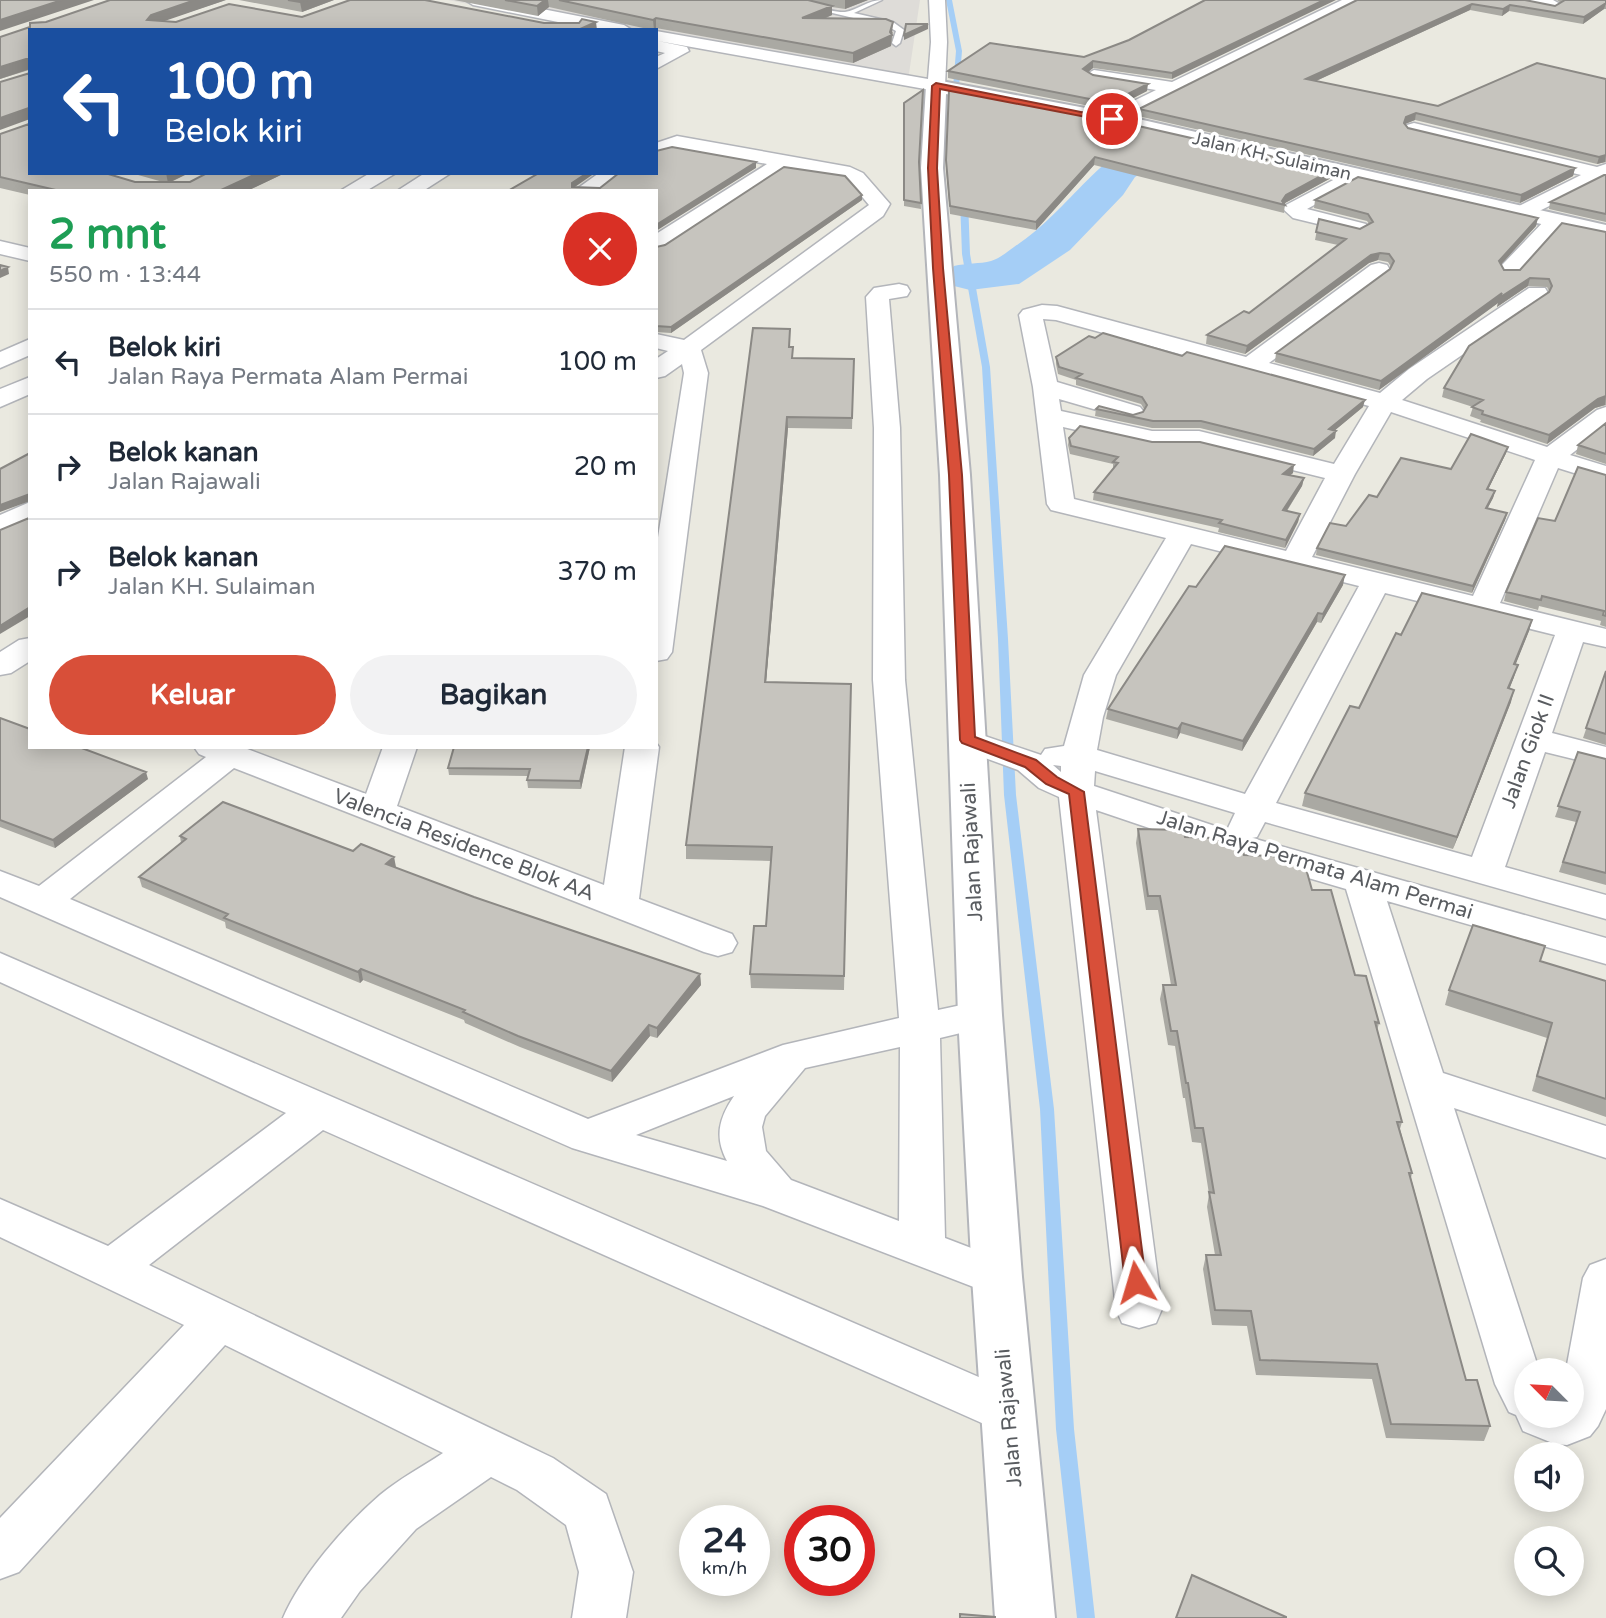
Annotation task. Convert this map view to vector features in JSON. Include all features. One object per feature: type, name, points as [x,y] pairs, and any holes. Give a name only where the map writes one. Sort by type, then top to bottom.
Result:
[{"type":"street","points":[[472,0],[614,28]]},
{"type":"street","points":[[658,36],[951,88],[939,42],[937,0]]},
{"type":"street","points":[[1112,119],[1354,0]]},
{"type":"street","points":[[1527,0],[1554,5]]},
{"type":"street","points":[[454,7],[562,28]]},
{"type":"street","points":[[658,46],[681,51],[658,63]]},
{"type":"street","points":[[1094,75],[1174,89]]},
{"type":"street","name":"Jalan KH. Sulaiman","points":[[951,88],[1112,119],[1606,232]]},
{"type":"street","name":"Jalan Rajawali","points":[[951,88],[932,168],[956,475],[1000,752],[979,1015],[1025,1618]]},
{"type":"street","points":[[1414,129],[1604,173]]},
{"type":"street","points":[[658,148],[677,142],[854,174],[880,204],[879,208],[658,370]]},
{"type":"street","points":[[658,243],[786,160]]},
{"type":"street","points":[[1520,213],[1604,173]]},
{"type":"street","points":[[354,189],[382,175]]},
{"type":"street","points":[[411,189],[437,175]]},
{"type":"street","points":[[587,189],[611,175]]},
{"type":"street","points":[[1354,175],[1293,209],[1300,214],[1359,228]]},
{"type":"street","points":[[1510,270],[1555,221]]},
{"type":"street","points":[[0,247],[28,255]]},
{"type":"street","points":[[1249,366],[1379,270]]},
{"type":"street","points":[[900,292],[886,292],[877,297],[887,428],[889,680],[920,1027],[922,1247]]},
{"type":"street","points":[[1295,562],[1341,474],[1384,402],[1418,374],[1537,293]]},
{"type":"street","points":[[1606,475],[1384,402],[1057,313],[1042,312],[1033,314],[1031,318],[1045,387],[1061,504],[1606,638]]},
{"type":"street","points":[[658,341],[688,348],[696,373],[658,638]]},
{"type":"street","points":[[0,361],[28,347]]},
{"type":"street","points":[[0,399],[28,385]]},
{"type":"street","points":[[1045,387],[1178,426],[1199,439]]},
{"type":"street","points":[[1482,609],[1549,457],[1606,415]]},
{"type":"street","points":[[1048,416],[1152,439],[1199,439],[1341,474]]},
{"type":"street","points":[[0,527],[28,511]]},
{"type":"street","points":[[1139,1309],[1078,773],[1091,699],[1100,675],[1182,535]]},
{"type":"street","points":[[1236,845],[1376,582]]},
{"type":"street","name":"Jalan Giok II","points":[[1485,873],[1572,630]]},
{"type":"street","points":[[0,666],[28,648]]},
{"type":"street","points":[[0,666],[28,676]]},
{"type":"street","points":[[1532,738],[1606,757]]},
{"type":"street","points":[[377,812],[399,749]]},
{"type":"street","points":[[620,905],[642,749]]},
{"type":"street","points":[[43,901],[220,751]]},
{"type":"street","name":"Valencia Residence Blok AA","points":[[220,751],[718,943]]},
{"type":"street","name":"Jalan Raya Permata Alam Permai","points":[[1000,752],[1051,780],[1078,773],[1255,808],[1606,907]]},
{"type":"street","name":"Jalan Raya Permata Alam Permai","points":[[1078,773],[1236,845],[1606,951]]},
{"type":"street","points":[[1362,880],[1514,1368]]},
{"type":"street","points":[[0,883],[587,1137],[775,1192],[997,1277]]},
{"type":"street","points":[[0,965],[319,1110],[1010,1412]]},
{"type":"street","points":[[587,1137],[797,1055],[979,1015]]},
{"type":"street","points":[[775,1192],[747,1161],[739,1136],[740,1124],[747,1105],[797,1055]]},
{"type":"street","points":[[1424,1082],[1606,1142]]},
{"type":"street","points":[[112,1268],[319,1110]]},
{"type":"street","points":[[6,1228],[112,1268],[535,1474],[588,1511],[606,1573],[599,1618]]},
{"type":"street","points":[[1584,1404],[1606,1278]]},
{"type":"street","points":[[0,1555],[218,1320]]},
{"type":"street","points":[[310,1618],[341,1573],[398,1512],[488,1451]]},
{"type":"lane","points":[[782,0],[848,13],[897,27],[900,30],[896,43]]},
{"type":"lane","points":[[848,13],[878,0]]},
{"type":"shaded area","points":[[448,0],[920,0],[907,87],[658,41],[658,28],[591,28]]},
{"type":"building","points":[[0,0],[62,0],[0,20]]},
{"type":"building","points":[[110,0],[195,0],[151,15],[147,20],[176,22],[229,4],[302,17],[350,0],[425,0],[544,23],[579,23],[582,19],[596,22],[582,28],[28,28],[28,58],[0,67],[0,37],[30,27],[30,23],[46,22]]},
{"type":"building","points":[[505,0],[545,0],[537,6]]},
{"type":"building","points":[[559,0],[808,0],[832,6],[802,18],[886,19],[893,22],[890,32],[892,35],[853,53],[656,18],[653,20]]},
{"type":"building","points":[[1205,0],[1324,0],[1172,73],[1093,61],[1083,69],[1093,75],[1148,84],[1110,103],[948,71],[990,43],[1084,57],[1129,40]]},
{"type":"building","points":[[1357,0],[1525,0],[1555,6],[1565,0],[1606,0],[1606,3],[1584,17],[1510,5],[1503,9],[1472,4],[1306,79],[1438,106],[1537,63],[1606,79],[1606,155],[1599,157],[1416,113],[1406,117],[1404,123],[1408,128],[1575,168],[1521,195],[1139,109]]},
{"type":"building","points":[[906,24],[928,24],[904,35]]},
{"type":"building","points":[[28,74],[28,108],[0,118],[0,82]]},
{"type":"building","points":[[923,90],[919,162],[921,203],[904,200],[904,103]]},
{"type":"building","points":[[949,90],[1112,120],[1332,170],[1286,195],[1282,201],[1285,205],[1095,157],[1036,222],[950,206],[946,160]]},
{"type":"building","points":[[28,124],[28,175],[112,175],[135,182],[190,182],[203,175],[254,175],[223,189],[51,189],[0,177],[0,134]]},
{"type":"building","points":[[672,147],[756,162],[658,224],[658,189],[511,189],[536,175],[584,175],[572,183],[572,187],[600,188],[616,175],[658,175],[658,150]]},
{"type":"building","points":[[784,167],[845,176],[862,195],[671,327],[658,326],[658,247],[665,245]]},
{"type":"building","points":[[1604,175],[1606,214],[1550,202]]},
{"type":"building","points":[[1358,177],[1538,218],[1499,261],[1504,270],[1520,270],[1562,223],[1606,232],[1606,396],[1549,435],[1482,414],[1483,411],[1472,407],[1483,400],[1444,388],[1469,346],[1549,292],[1552,286],[1549,279],[1530,278],[1499,298],[1502,293],[1381,381],[1276,353],[1390,269],[1394,261],[1389,254],[1371,255],[1247,346],[1207,335],[1244,311],[1249,313],[1346,239],[1316,232],[1319,219],[1360,229],[1373,222],[1368,214],[1315,200]]},
{"type":"building","points":[[753,328],[790,329],[789,347],[793,347],[792,358],[854,359],[852,418],[787,417],[765,682],[851,684],[844,976],[750,974],[754,926],[766,926],[772,847],[686,845]]},
{"type":"building","points":[[1103,333],[1182,356],[1187,352],[1365,400],[1329,429],[1336,431],[1314,449],[1201,421],[1153,421],[1096,409],[1099,406],[1133,415],[1143,412],[1147,405],[1142,397],[1076,378],[1082,374],[1059,367],[1056,357],[1089,336],[1095,338]]},
{"type":"building","points":[[1606,423],[1606,454],[1578,445]]},
{"type":"building","points":[[1080,426],[1152,442],[1200,442],[1294,465],[1283,474],[1304,478],[1283,510],[1300,514],[1286,540],[1219,523],[1222,520],[1094,492],[1118,463],[1113,462],[1118,457],[1071,446],[1069,438]]},
{"type":"building","points":[[1471,434],[1508,447],[1487,489],[1495,491],[1486,508],[1507,513],[1473,586],[1317,548],[1330,523],[1346,526],[1369,495],[1377,497],[1401,458],[1451,469]]},
{"type":"building","points":[[28,454],[28,495],[0,505],[0,469]]},
{"type":"building","points":[[1578,467],[1606,475],[1606,616],[1603,615],[1604,611],[1542,596],[1541,600],[1506,592],[1538,518],[1555,521]]},
{"type":"building","points":[[28,518],[28,608],[0,626],[0,530]]},
{"type":"building","points":[[1225,546],[1345,575],[1323,614],[1318,613],[1243,741],[1182,723],[1178,729],[1108,709],[1189,586],[1196,587]]},
{"type":"building","points":[[1422,593],[1532,620],[1514,664],[1518,665],[1508,688],[1514,690],[1457,837],[1305,793],[1350,706],[1359,708],[1396,633],[1401,635]]},
{"type":"building","points":[[1606,671],[1606,734],[1586,728]]},
{"type":"building","points":[[0,718],[28,728],[28,749],[84,749],[146,772],[53,840],[0,820]]},
{"type":"building","points":[[453,749],[588,749],[580,781],[527,780],[530,769],[448,768]]},
{"type":"building","points":[[1578,752],[1606,759],[1606,873],[1563,862],[1580,812],[1558,806]]},
{"type":"building","points":[[223,802],[353,851],[361,844],[394,857],[386,864],[700,974],[657,1028],[649,1025],[611,1071],[518,1036],[463,1012],[465,1010],[361,969],[358,972],[224,918],[228,914],[139,877],[186,839],[180,836]]},
{"type":"building","points":[[1138,829],[1183,830],[1185,837],[1214,838],[1242,847],[1244,855],[1273,856],[1305,865],[1312,890],[1331,890],[1355,975],[1366,976],[1379,1023],[1375,1022],[1402,1122],[1397,1122],[1412,1173],[1409,1173],[1466,1380],[1477,1380],[1490,1426],[1391,1424],[1377,1364],[1260,1360],[1251,1311],[1215,1310],[1206,1255],[1221,1255],[1209,1192],[1214,1193],[1203,1128],[1195,1128],[1177,1031],[1171,1031],[1163,985],[1176,985],[1160,896],[1148,896]]},
{"type":"building","points":[[1473,925],[1545,946],[1540,961],[1606,981],[1606,1099],[1537,1076],[1552,1023],[1449,990]]},
{"type":"building","points":[[1192,1575],[1286,1617],[1286,1618],[1176,1618]]},
{"type":"building","points":[[960,1614],[995,1617],[995,1618],[960,1618]]},
{"type":"waterway","points":[[949,0],[959,51],[955,99]]},
{"type":"waterway","points":[[970,276],[1003,274],[1054,241],[1108,186],[1121,168],[1167,141]]},
{"type":"waterway","points":[[964,200],[966,254],[986,367],[1010,795],[1047,1109],[1065,1429],[1086,1618]]},
{"type":"route","points":[[1112,119],[976,91],[936,86],[932,168],[956,475],[967,740],[1030,763],[1051,780],[1076,792],[1136,1282]]}]
